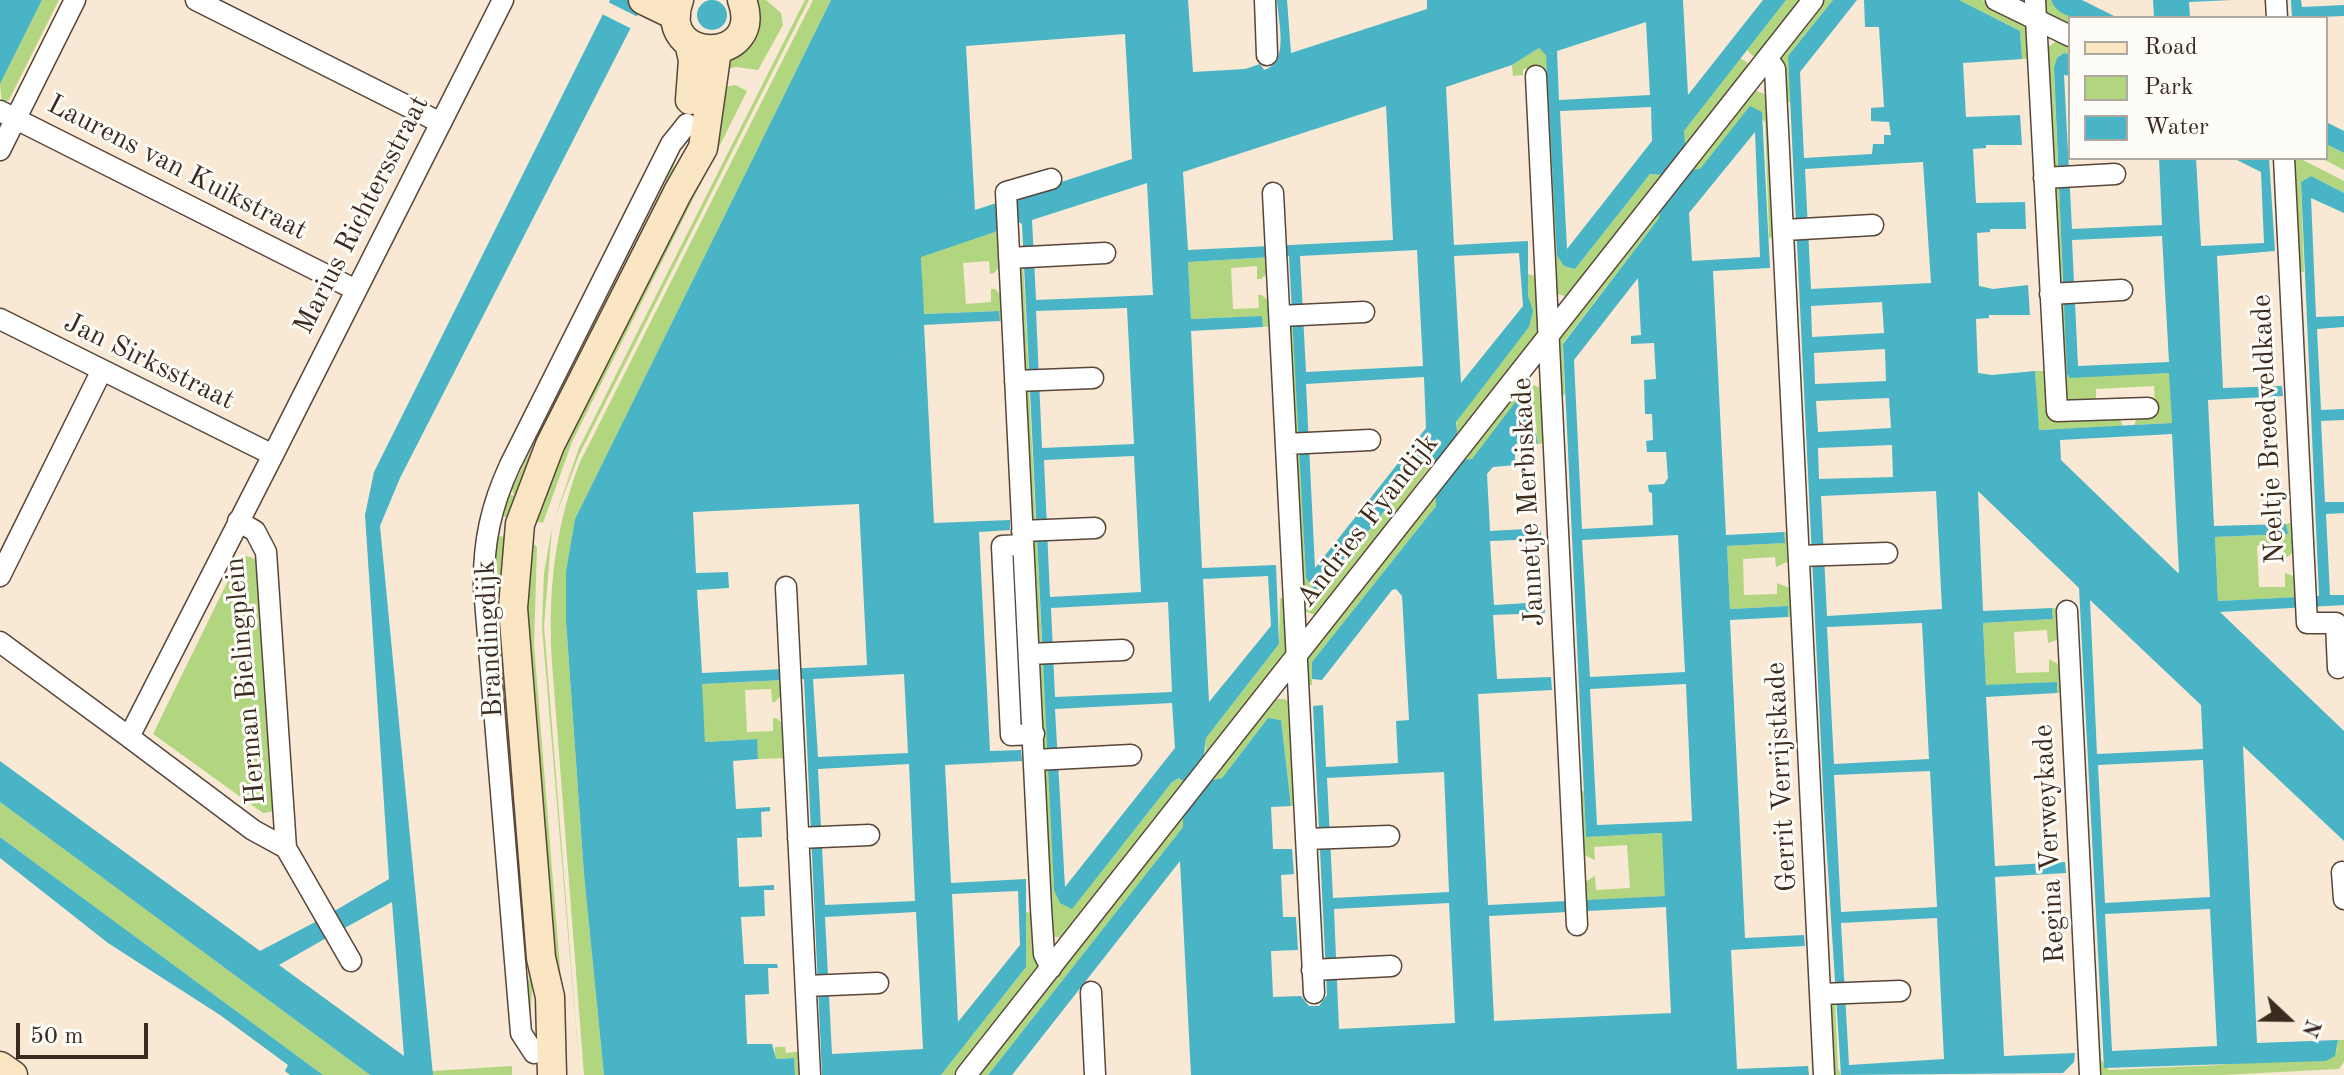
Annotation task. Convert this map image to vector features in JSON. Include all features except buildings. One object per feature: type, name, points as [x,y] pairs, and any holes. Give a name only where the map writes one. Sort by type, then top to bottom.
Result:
[{"type":"street","points":[[0,150],[8,115],[75,0]]},
{"type":"street","points":[[196,0],[441,123]]},
{"type":"street","name":"Marius Richtersstraat","points":[[273,455],[503,0]]},
{"type":"street","points":[[644,0],[678,8],[680,31],[689,43],[702,49],[717,50],[735,40],[743,29],[746,15],[743,0]]},
{"type":"street","points":[[1265,0],[1267,55]]},
{"type":"street","name":"Andries Fyandijk","points":[[966,1075],[1813,0]]},
{"type":"street","points":[[1996,0],[2036,10],[2068,34]]},
{"type":"street","points":[[2036,10],[2057,177],[2063,293],[2057,411],[2148,408]]},
{"type":"street","name":"Brandingdijk","points":[[678,192],[693,64],[689,43]]},
{"type":"street","name":"Brandingdijk","points":[[552,1075],[550,997],[541,958],[513,608],[520,524],[550,445],[703,148],[710,73],[717,50]]},
{"type":"street","name":"Gerrit Verrijstkade","points":[[1768,59],[1775,69],[1796,229],[1833,994],[1824,1075]]},
{"type":"street","name":"Jannetje Merbiskade","points":[[1536,76],[1577,925]]},
{"type":"street","name":"Laurens van Kuikstraat","points":[[8,115],[356,290]]},
{"type":"street","name":"Brandingdijk","points":[[533,1064],[521,1033],[484,588],[486,539],[492,510],[510,465],[671,144],[687,124]]},
{"type":"street","name":"Neeltje Breedveldkade","points":[[2284,160],[2307,623],[2336,623],[2338,668]]},
{"type":"street","points":[[2057,177],[2115,174]]},
{"type":"street","points":[[1051,179],[1006,192],[1008,229],[1021,257],[1018,381],[1041,654],[1034,734],[1046,759],[1043,940],[1051,968]]},
{"type":"street","points":[[1273,193],[1276,251],[1291,316],[1289,444],[1297,658],[1318,839],[1325,969],[1314,993]]},
{"type":"street","points":[[1796,229],[1873,225]]},
{"type":"street","points":[[1021,257],[1105,253]]},
{"type":"street","points":[[2063,293],[2122,290]]},
{"type":"street","points":[[1291,316],[1364,312]]},
{"type":"street","name":"Jan Sirksstraat","points":[[0,319],[273,455]]},
{"type":"street","points":[[0,576],[102,370]]},
{"type":"street","points":[[1018,381],[1093,378]]},
{"type":"street","points":[[1289,444],[1370,440]]},
{"type":"street","name":"Herman Bielingplein","points":[[238,521],[255,531],[266,552],[286,808],[286,848],[253,830],[129,737],[238,521],[273,455]]},
{"type":"street","points":[[1034,734],[1011,735],[1002,546],[1032,534],[1095,528]]},
{"type":"street","points":[[1812,556],[1887,553]]},
{"type":"street","points":[[786,587],[790,673],[810,837],[817,986],[810,1075]]},
{"type":"street","name":"Regina Verweykade","points":[[2067,611],[2090,1075]]},
{"type":"street","points":[[0,642],[129,737]]},
{"type":"street","points":[[1041,654],[1123,650]]},
{"type":"street","points":[[1046,759],[1131,755]]},
{"type":"street","points":[[810,837],[869,835]]},
{"type":"street","points":[[1318,839],[1389,836]]},
{"type":"street","points":[[286,848],[351,961]]},
{"type":"street","points":[[2342,872],[2344,899]]},
{"type":"street","name":"Brandingdijk","points":[[533,1064],[541,958]]},
{"type":"street","points":[[1325,969],[1391,966]]},
{"type":"street","points":[[817,986],[878,983]]},
{"type":"street","points":[[1833,994],[1900,991]]},
{"type":"street","points":[[1091,992],[1095,1075]]},
{"type":"street","points":[[0,1066],[13,1075]]},
{"type":"green space","points":[[42,0],[59,0],[9,100],[2,104],[0,84]]},
{"type":"green space","points":[[756,0],[766,0],[781,13],[783,25],[758,70],[736,67],[719,71]]},
{"type":"green space","points":[[805,0],[809,0],[579,455],[553,523],[579,448]]},
{"type":"green space","points":[[813,0],[831,0],[575,519],[566,571],[566,621],[584,874],[604,1075],[584,1075],[552,663],[552,587],[558,538],[579,464]]},
{"type":"green space","points":[[1786,0],[1807,0],[1764,54],[1753,56],[1747,50]]},
{"type":"green space","points":[[1819,0],[1833,0],[1788,56],[1791,103],[1783,99],[1779,51]]},
{"type":"green space","points":[[1959,0],[1982,0],[2027,23],[2034,58],[2022,59],[2020,31]]},
{"type":"green space","points":[[2041,0],[2051,0],[2055,8],[2070,16],[2068,32],[2047,21]]},
{"type":"green space","points":[[2058,40],[2068,43],[2068,55],[2060,55],[2054,68],[2058,171],[2053,171],[2045,49]]},
{"type":"green space","points":[[1539,48],[1546,54],[1548,78],[1528,73],[1528,69],[1523,69],[1523,75],[1513,76],[1512,65]]},
{"type":"green space","points":[[1740,58],[1748,63],[1747,75],[1683,149],[1684,131]]},
{"type":"green space","points":[[735,85],[747,91],[572,442],[543,523],[535,521],[545,489],[725,87]]},
{"type":"green space","points":[[1754,90],[1769,96],[1778,235],[1769,238],[1765,122],[1750,107],[1700,169],[1687,171]]},
{"type":"green space","points":[[1551,133],[1557,256],[1564,266],[1575,269],[1650,174],[1662,175],[1567,297],[1555,293],[1545,135]]},
{"type":"green space","points":[[2328,145],[2344,153],[2344,170],[2325,160],[2328,160]]},
{"type":"green space","points":[[670,157],[676,158],[669,185],[509,518],[499,515],[506,493],[514,496],[512,488],[666,181]]},
{"type":"green space","points":[[2291,160],[2303,160],[2344,181],[2344,193],[2311,176],[2301,182],[2304,272],[2299,271]]},
{"type":"green space","points":[[2059,182],[2063,288],[2059,287],[2054,183]]},
{"type":"green space","points":[[1660,204],[1659,218],[1563,343],[1565,395],[1560,394],[1553,340]]},
{"type":"green space","points":[[1002,224],[1005,261],[994,273],[990,274],[989,261],[963,263],[966,304],[991,302],[991,289],[995,289],[1007,301],[1009,321],[1000,321],[998,311],[923,314],[921,256],[995,232]]},
{"type":"green space","points":[[1272,257],[1273,268],[1261,279],[1257,279],[1257,266],[1231,268],[1233,309],[1259,308],[1258,295],[1262,295],[1275,307],[1276,326],[1263,327],[1262,316],[1191,319],[1188,262]]},
{"type":"green space","points":[[1023,261],[1029,376],[1021,375],[1015,263]]},
{"type":"green space","points":[[1527,274],[1537,276],[1544,334],[1456,438],[1457,418],[1529,327]]},
{"type":"green space","points":[[2064,298],[2069,377],[2170,373],[2172,423],[2134,425],[2137,417],[2155,413],[2154,386],[2096,389],[2096,401],[2065,399],[2059,299]]},
{"type":"green space","points":[[1293,320],[1299,438],[1291,436],[1285,321]]},
{"type":"green space","points":[[2035,371],[2046,371],[2052,419],[2118,415],[2123,426],[2038,430]]},
{"type":"green space","points":[[1532,384],[1542,389],[1549,443],[1538,444],[1535,414],[1521,398],[1472,459],[1461,460],[1522,385]]},
{"type":"green space","points":[[1029,386],[1036,524],[1028,523],[1022,388]]},
{"type":"green space","points":[[1300,447],[1306,578],[1324,589],[1426,458],[1432,456],[1435,460],[1317,616],[1302,610],[1292,450]]},
{"type":"green space","points":[[1436,489],[1436,506],[1312,662],[1312,685],[1304,685],[1302,659]]},
{"type":"green space","points":[[2297,521],[2296,548],[2289,556],[2284,558],[2283,544],[2257,546],[2259,587],[2285,587],[2285,573],[2296,577],[2302,597],[2218,601],[2215,537],[2287,534],[2286,524]]},
{"type":"green space","points":[[552,528],[544,626],[580,1075],[542,627],[544,573]]},
{"type":"green space","points":[[1784,532],[1793,532],[1794,559],[1776,567],[1775,557],[1743,559],[1744,595],[1777,594],[1777,583],[1795,590],[1797,616],[1788,617],[1787,606],[1730,609],[1727,546],[1784,543]]},
{"type":"green space","points":[[1037,534],[1042,649],[1034,647],[1029,536]]},
{"type":"green space","points":[[494,535],[505,537],[533,980],[529,1032],[521,981],[529,980],[496,553],[492,552]]},
{"type":"green space","points":[[531,541],[537,547],[534,645],[566,1043],[563,1047],[525,614]]},
{"type":"green space","points":[[241,554],[258,560],[277,811],[263,813],[153,734]]},
{"type":"green space","points":[[1280,598],[1285,599],[1291,648],[1205,757],[1206,738],[1279,644]]},
{"type":"green space","points":[[2052,608],[2061,608],[2057,640],[2048,643],[2047,630],[2014,632],[2016,673],[2049,672],[2049,659],[2063,667],[2065,692],[2057,693],[2056,682],[1986,686],[1983,623],[2053,619]]},
{"type":"green space","points":[[1043,658],[1048,754],[1040,753],[1035,661]]},
{"type":"green space","points":[[786,680],[786,690],[775,702],[772,702],[771,689],[745,690],[747,732],[773,731],[773,718],[776,718],[788,728],[789,758],[758,759],[756,739],[705,742],[701,684]]},
{"type":"green space","points":[[1274,699],[1285,699],[1292,705],[1299,805],[1291,806],[1281,720],[1268,718],[1222,778],[1214,780],[1211,773]]},
{"type":"green space","points":[[1049,763],[1054,890],[1072,908],[1172,782],[1179,778],[1183,781],[1184,794],[1065,939],[1052,936],[1040,766]]},
{"type":"green space","points":[[1584,791],[1586,837],[1663,833],[1666,896],[1581,901],[1580,885],[1595,876],[1596,890],[1630,888],[1627,845],[1594,847],[1595,860],[1579,853],[1576,794]]},
{"type":"green space","points":[[0,802],[370,1075],[323,1075],[0,837]]},
{"type":"green space","points":[[1184,808],[1183,827],[988,1075],[974,1075]]},
{"type":"green space","points":[[1026,912],[1038,914],[1040,967],[955,1075],[941,1075],[1026,967]]},
{"type":"green space","points":[[1835,999],[1838,1068],[1841,1075],[1830,1075],[1829,1001]]},
{"type":"green space","points":[[2099,1017],[2101,1060],[2109,1070],[2221,1065],[2337,1050],[2338,1040],[2344,1040],[2344,1062],[2339,1069],[2222,1075],[2098,1075],[2095,1018]]},
{"type":"green space","points":[[775,1047],[785,1047],[786,1053],[804,1051],[805,1075],[795,1075],[794,1058],[775,1059]]},
{"type":"green space","points":[[512,1066],[512,1075],[433,1075],[432,1071]]},
{"type":"water","points":[[0,0],[42,0],[0,84]]},
{"type":"water","points":[[610,0],[645,0],[400,478],[380,526],[433,1075],[370,1075],[0,802],[0,761],[260,951],[319,920],[328,937],[279,965],[404,1056],[392,902],[341,930],[331,913],[389,879],[365,515],[374,472]]},
{"type":"water","points":[[712,0],[723,4],[727,15],[723,26],[712,30],[701,26],[697,15],[701,4]]},
{"type":"water","points":[[831,0],[1188,0],[1193,72],[1245,69],[1260,64],[1264,70],[1272,66],[1277,59],[1281,40],[1277,0],[1287,0],[1291,53],[1427,9],[1427,0],[1683,0],[1688,95],[1763,0],[1786,0],[1684,131],[1687,170],[1700,169],[1750,106],[1762,112],[1770,268],[1713,271],[1726,535],[1784,532],[1785,543],[1727,546],[1730,609],[1788,606],[1788,617],[1730,620],[1745,938],[1804,935],[1805,946],[1731,950],[1737,1069],[1808,1066],[1809,1075],[1191,1075],[1180,861],[1012,1075],[988,1075],[1183,827],[1183,781],[1179,778],[1172,782],[1072,909],[1060,903],[1054,890],[1022,224],[1015,220],[1002,224],[995,232],[921,257],[924,314],[999,311],[1000,321],[924,325],[934,523],[1010,520],[1010,530],[979,532],[990,751],[1021,750],[1022,761],[945,765],[951,883],[1026,879],[1026,967],[941,1075],[822,1075],[804,679],[702,684],[705,742],[757,739],[758,759],[733,761],[736,809],[770,807],[770,811],[761,812],[762,837],[737,838],[739,887],[774,885],[774,890],[764,890],[765,916],[741,917],[744,964],[777,964],[778,968],[768,968],[769,994],[745,995],[747,1044],[772,1044],[776,1059],[794,1058],[795,1075],[604,1075],[584,874],[566,621],[566,571],[575,519]],"holes":[[[1646,22],[1650,95],[1559,100],[1557,51]],[[1125,34],[1132,159],[975,210],[966,46]],[[1539,48],[1546,55],[1557,256],[1564,266],[1575,269],[1650,174],[1662,175],[1659,218],[1563,344],[1586,837],[1662,833],[1665,896],[1488,905],[1478,694],[1552,690],[1551,677],[1497,679],[1493,615],[1545,613],[1544,602],[1494,605],[1490,541],[1541,539],[1541,528],[1490,531],[1487,474],[1493,467],[1515,465],[1515,444],[1538,444],[1531,402],[1524,397],[1517,400],[1472,459],[1460,460],[1456,422],[1529,327],[1533,311],[1528,296],[1528,241],[1454,245],[1446,87],[1512,65]],[[1386,106],[1393,240],[1188,250],[1183,172]],[[1651,107],[1652,141],[1567,249],[1560,111]],[[1755,132],[1760,257],[1692,261],[1689,213]],[[1147,183],[1153,295],[1036,300],[1032,220]],[[1417,250],[1423,366],[1306,372],[1300,256]],[[1519,253],[1523,306],[1461,383],[1454,256]],[[1289,256],[1306,578],[1314,589],[1323,589],[1426,458],[1432,456],[1435,460],[1436,506],[1312,662],[1312,679],[1322,680],[1392,590],[1396,589],[1402,596],[1409,720],[1396,721],[1398,763],[1326,767],[1323,705],[1313,706],[1327,995],[1319,1006],[1309,1006],[1301,996],[1273,997],[1271,951],[1298,950],[1296,917],[1283,917],[1281,875],[1294,874],[1292,849],[1273,849],[1271,807],[1291,806],[1281,720],[1268,718],[1222,778],[1213,780],[1204,754],[1206,738],[1279,644],[1276,565],[1202,568],[1191,331],[1263,327],[1262,316],[1191,319],[1188,262]],[[1638,278],[1641,335],[1631,336],[1631,344],[1654,343],[1656,379],[1644,380],[1645,414],[1652,414],[1653,440],[1646,441],[1647,452],[1666,452],[1668,478],[1664,484],[1648,485],[1652,493],[1653,525],[1582,529],[1574,360]],[[1127,308],[1134,444],[1042,448],[1036,311]],[[1424,377],[1426,428],[1315,568],[1306,384]],[[1134,456],[1141,592],[1050,597],[1044,460]],[[859,504],[867,665],[702,673],[697,590],[729,588],[728,572],[696,573],[693,512]],[[1678,535],[1685,672],[1590,677],[1582,540]],[[1268,576],[1271,626],[1209,702],[1203,579]],[[1168,602],[1172,692],[1055,697],[1051,608]],[[904,674],[908,753],[818,757],[813,679]],[[1686,684],[1692,821],[1597,825],[1590,689]],[[1172,703],[1175,748],[1065,887],[1055,709]],[[909,764],[915,901],[825,905],[818,769]],[[1444,772],[1449,892],[1333,898],[1327,778]],[[1018,891],[1020,945],[958,1022],[952,894]],[[1449,903],[1455,1023],[1339,1029],[1334,909]],[[1666,907],[1671,1013],[1494,1021],[1489,916]],[[916,912],[923,1049],[832,1054],[825,917]]]},
{"type":"water","points":[[1833,0],[1857,0],[1800,72],[1804,158],[1872,154],[1873,144],[1884,144],[1884,135],[1891,135],[1889,122],[1871,121],[1871,108],[1884,107],[1879,27],[1865,27],[1864,0],[1959,0],[2020,31],[2022,59],[1963,63],[1966,117],[2020,115],[2022,145],[1986,145],[1986,148],[1973,149],[1976,203],[2025,202],[2026,229],[1990,229],[1990,232],[1977,233],[1979,286],[1993,289],[2028,285],[2030,315],[1989,315],[1989,318],[1976,319],[1978,373],[1992,375],[2035,371],[2039,430],[2172,423],[2169,373],[2070,378],[2067,374],[2054,68],[2057,58],[2064,53],[2068,54],[2068,76],[2064,75],[2072,229],[2162,225],[2159,160],[2196,160],[2201,246],[2264,243],[2261,172],[2237,160],[2269,160],[2275,251],[2217,256],[2223,388],[2282,386],[2283,396],[2208,400],[2214,526],[2286,524],[2288,534],[2215,537],[2218,601],[2319,596],[2301,182],[2311,176],[2344,193],[2344,213],[2311,198],[2316,317],[2344,316],[2344,327],[2317,329],[2321,410],[2344,409],[2344,420],[2321,421],[2325,502],[2344,502],[2344,513],[2326,514],[2330,595],[2344,595],[2344,605],[2220,612],[2344,731],[2344,841],[2243,746],[2257,1043],[2338,1040],[2335,1056],[2326,1061],[2104,1068],[2079,588],[1978,491],[1983,611],[2052,608],[2053,619],[1983,623],[1986,685],[2057,682],[2057,693],[1986,697],[1995,866],[2065,862],[2066,873],[1995,877],[2004,1056],[2075,1053],[2074,1062],[2063,1073],[1841,1075],[1824,808],[1788,56]],"holes":[[[1923,162],[1931,283],[1811,289],[1805,169]],[[2162,236],[2169,362],[2078,366],[2072,240]],[[1882,302],[1884,333],[1812,337],[1811,306]],[[1885,349],[1886,381],[1815,384],[1814,353]],[[1889,398],[1891,428],[1818,432],[1816,401]],[[2172,434],[2179,572],[2061,460],[2060,440]],[[1892,445],[1893,477],[1819,479],[1818,448]],[[1936,491],[1942,609],[1827,616],[1821,496]],[[2090,600],[2201,705],[2203,749],[2097,754]],[[1922,623],[1929,759],[1834,764],[1827,627]],[[2203,760],[2210,897],[2105,903],[2098,765]],[[1930,771],[1937,907],[1841,912],[1834,775]],[[2210,909],[2217,1046],[2112,1051],[2105,914]],[[1937,918],[1944,1059],[1849,1065],[1841,923]]]},
{"type":"water","points":[[2051,0],[2082,0],[2114,16],[2070,16],[2055,8]]},
{"type":"water","points":[[2153,0],[2232,0],[2189,2],[2190,16],[2154,16]]},
{"type":"water","points":[[2291,0],[2301,0],[2302,7],[2344,5],[2344,16],[2292,16]]},
{"type":"water","points":[[2328,123],[2344,131],[2344,153],[2328,145]]},
{"type":"water","points":[[0,837],[323,1075],[290,1075],[285,1071],[288,1065],[220,1015],[108,943],[0,858]]},
{"type":"pier","points":[[608,2],[638,17],[632,29],[602,14]]}]
